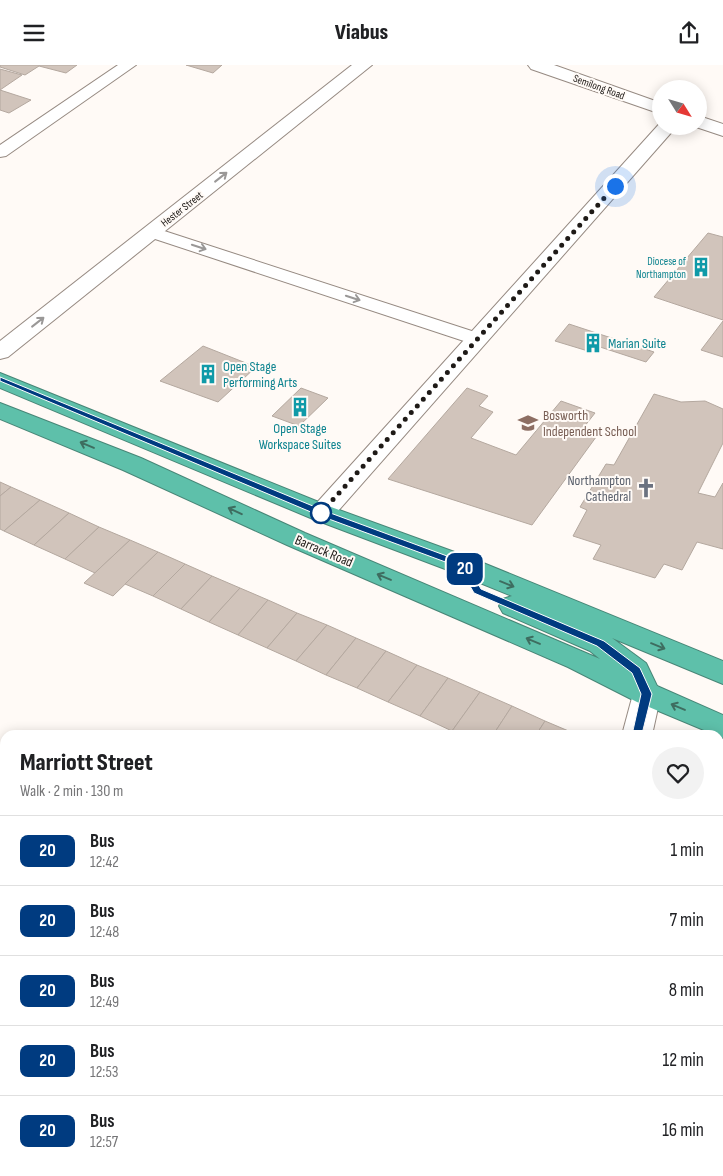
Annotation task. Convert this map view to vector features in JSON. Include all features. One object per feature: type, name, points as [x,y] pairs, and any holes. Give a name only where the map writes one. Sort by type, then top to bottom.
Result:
[{"type":"highway","points":[[0,380],[322,513],[462,565],[723,673]]},
{"type":"highway","name":"Barrack Road","points":[[0,410],[132,464],[296,539],[578,660],[646,694],[723,727]]},
{"type":"highway","points":[[462,565],[478,591],[600,644],[636,670],[646,694]]},
{"type":"street","name":"Hester Street","points":[[0,352],[363,65]]},
{"type":"street","name":"Semilong Road","points":[[536,65],[652,106]]},
{"type":"street","points":[[583,81],[598,70]]},
{"type":"street","points":[[708,125],[723,130]]},
{"type":"street","points":[[322,513],[660,135]]},
{"type":"street","points":[[638,730],[646,694]]},
{"type":"lane","points":[[0,151],[128,65]]},
{"type":"lane","points":[[152,232],[477,339]]},
{"type":"building","points":[[0,65],[77,65],[66,73],[39,66],[25,75],[0,67]]},
{"type":"building","points":[[186,65],[222,65],[213,73]]},
{"type":"building","points":[[0,69],[22,75],[0,90]]},
{"type":"building","points":[[0,90],[31,100],[9,113],[0,110]]},
{"type":"building","name":"Diocese of Northampton","points":[[708,233],[723,237],[723,320],[654,297]]},
{"type":"building","points":[[723,321],[723,357],[701,350]]},
{"type":"building","name":"Marian Suite","points":[[569,324],[654,352],[646,362],[594,345],[588,351],[555,341]]},
{"type":"building","name":"Open Stage Performing Arts","points":[[203,346],[256,367],[218,402],[160,381]]},
{"type":"building","name":"Open Stage Workspace Suites","points":[[301,388],[328,398],[299,426],[272,416]]},
{"type":"building","points":[[467,388],[488,396],[479,406],[493,412],[471,438],[516,455],[561,401],[595,413],[584,427],[599,433],[532,525],[388,479]]},
{"type":"building","name":"Northampton Cathedral","points":[[654,394],[681,402],[705,401],[723,409],[723,443],[698,493],[715,497],[723,483],[723,549],[697,542],[682,570],[664,564],[655,578],[593,559],[601,545],[573,536],[587,510],[580,507],[606,464],[614,465]]},
{"type":"building","points":[[0,482],[11,487],[0,496]]},
{"type":"building","points":[[11,487],[40,500],[4,531],[0,529],[0,496]]},
{"type":"building","points":[[40,500],[69,513],[34,545],[4,531]]},
{"type":"building","points":[[69,513],[99,527],[65,559],[34,545]]},
{"type":"building","points":[[99,527],[130,540],[95,573],[65,559]]},
{"type":"building","points":[[130,540],[158,552],[113,596],[84,583]]},
{"type":"building","points":[[158,552],[185,564],[153,596],[125,584]]},
{"type":"building","points":[[185,564],[212,576],[181,609],[153,596]]},
{"type":"building","points":[[212,576],[240,588],[209,622],[181,609]]},
{"type":"building","points":[[240,588],[268,600],[238,635],[209,622]]},
{"type":"building","points":[[268,600],[297,613],[267,648],[238,635]]},
{"type":"building","points":[[297,613],[327,625],[296,661],[267,648]]},
{"type":"building","points":[[327,625],[356,638],[326,675],[296,661]]},
{"type":"building","points":[[356,638],[386,651],[357,688],[326,675]]},
{"type":"building","points":[[386,651],[417,665],[388,702],[357,688]]},
{"type":"building","points":[[417,665],[448,678],[420,716],[388,702]]},
{"type":"building","points":[[448,678],[480,692],[453,730],[420,716]]},
{"type":"building","points":[[480,692],[512,706],[496,730],[453,730]]},
{"type":"building","points":[[512,706],[545,721],[539,730],[496,730]]},
{"type":"building","points":[[545,721],[566,730],[539,730]]},
{"type":"bus line","name":"20","points":[[0,380],[322,513],[462,565],[478,591],[600,644],[636,670],[646,694],[638,730]]},
{"type":"place","name":"Diocese of Northampton","points":[[701,267]]},
{"type":"place","name":"Marian Suite","points":[[593,343]]},
{"type":"place","name":"Open Stage Performing Arts","points":[[208,374]]},
{"type":"place","name":"Open Stage Workspace Suites","points":[[300,407]]},
{"type":"place","name":"Bosworth Independent School","points":[[528,423]]},
{"type":"place","name":"Northampton Cathedral","points":[[646,488]]},
{"type":"route","points":[[321,513],[615,186]]}]
